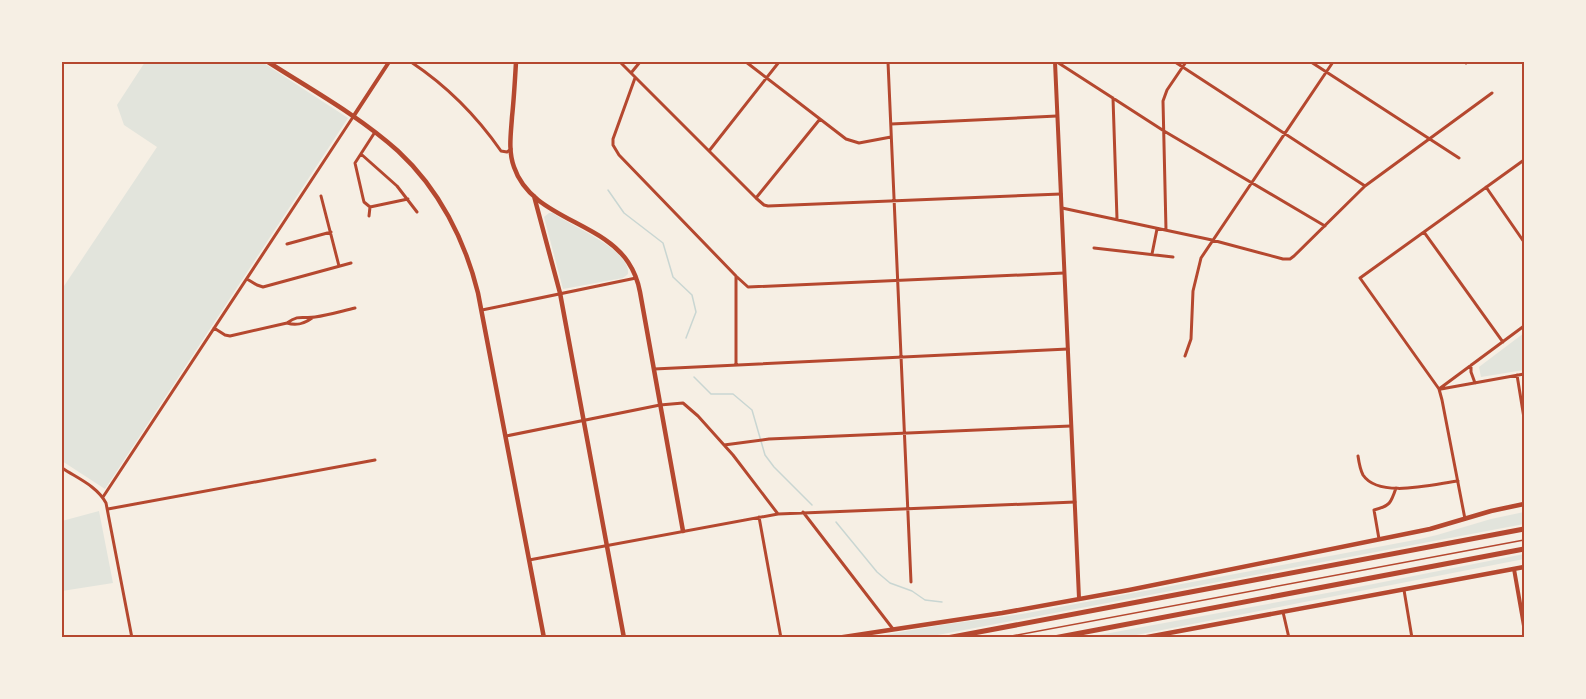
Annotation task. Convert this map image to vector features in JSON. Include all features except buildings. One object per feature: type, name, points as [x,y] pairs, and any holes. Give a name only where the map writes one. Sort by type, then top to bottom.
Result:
[{"type":"highway","points":[[947,638],[1524,529]]},
{"type":"highway","points":[[1054,638],[1524,549]]},
{"type":"main road","points":[[268,62],[375,132],[411,164],[433,190],[455,228],[470,264],[482,310],[544,638]]},
{"type":"main road","points":[[516,62],[511,148],[514,167],[523,184],[546,206],[613,246],[628,261],[636,278],[683,531]]},
{"type":"main road","points":[[534,196],[560,293],[624,638]]},
{"type":"main road","points":[[837,638],[1002,613],[1128,590],[1438,527],[1524,504]]},
{"type":"main road","points":[[1142,638],[1524,567]]},
{"type":"street","points":[[103,497],[389,62]]},
{"type":"street","points":[[411,62],[438,81],[464,104],[500,149],[506,152],[511,148]]},
{"type":"street","points":[[621,62],[764,205],[1061,194]]},
{"type":"street","points":[[631,73],[640,62]]},
{"type":"street","points":[[746,62],[852,142],[866,143],[891,137]]},
{"type":"street","points":[[709,151],[779,62]]},
{"type":"street","points":[[888,62],[911,582]]},
{"type":"street","points":[[1056,62],[1164,131],[1325,226]]},
{"type":"street","points":[[1056,62],[1079,598]]},
{"type":"street","points":[[1175,62],[1365,186]]},
{"type":"street","points":[[1166,230],[1163,101],[1186,62]]},
{"type":"street","points":[[1311,62],[1459,158]]},
{"type":"street","points":[[1185,356],[1191,339],[1191,305],[1201,258],[1333,62]]},
{"type":"street","points":[[635,77],[614,134],[615,150],[743,284],[748,286],[1064,273]]},
{"type":"street","points":[[1061,208],[1290,259],[1365,186],[1492,93]]},
{"type":"street","points":[[1113,98],[1117,220]]},
{"type":"street","points":[[891,124],[1057,116]]},
{"type":"street","points":[[756,198],[820,118]]},
{"type":"street","points":[[370,207],[364,202],[355,163],[375,132]]},
{"type":"street","points":[[361,153],[388,176],[417,212]]},
{"type":"street","points":[[1465,519],[1438,389],[1360,278],[1524,160]]},
{"type":"street","points":[[1486,188],[1524,242]]},
{"type":"street","points":[[321,196],[339,266]]},
{"type":"street","points":[[370,207],[408,199]]},
{"type":"street","points":[[369,216],[370,207]]},
{"type":"street","points":[[1152,254],[1157,229]]},
{"type":"street","points":[[287,244],[330,232]]},
{"type":"street","points":[[1424,232],[1503,342]]},
{"type":"street","points":[[1094,248],[1173,257]]},
{"type":"street","points":[[247,279],[262,287],[351,263]]},
{"type":"street","points":[[736,276],[736,365]]},
{"type":"street","points":[[482,310],[636,278]]},
{"type":"street","points":[[287,323],[301,324],[312,318],[355,308]]},
{"type":"street","points":[[214,328],[230,336],[287,323],[301,316],[312,318]]},
{"type":"street","points":[[1438,389],[1524,326]]},
{"type":"street","points":[[654,369],[1068,349]]},
{"type":"street","points":[[1471,365],[1475,383]]},
{"type":"street","points":[[1438,389],[1524,374]]},
{"type":"street","points":[[1517,375],[1524,418]]},
{"type":"street","points":[[506,436],[679,402],[687,405],[724,445],[778,514]]},
{"type":"street","points":[[724,445],[769,440],[1071,426]]},
{"type":"street","points":[[1358,456],[1361,471],[1370,481],[1379,486],[1413,488],[1458,481]]},
{"type":"street","points":[[108,509],[375,460]]},
{"type":"street","points":[[62,468],[103,497],[108,509],[132,638]]},
{"type":"street","points":[[1378,539],[1374,510],[1390,504],[1396,488]]},
{"type":"street","points":[[529,560],[778,514],[1075,502]]},
{"type":"street","points":[[803,512],[893,629]]},
{"type":"street","points":[[759,517],[781,638]]},
{"type":"street","points":[[1514,569],[1524,626]]},
{"type":"street","points":[[1404,590],[1412,638]]},
{"type":"street","points":[[1283,612],[1288,638]]},
{"type":"lane","points":[[1001,638],[1524,540]]},
{"type":"shaded area","points":[[145,62],[262,62],[348,118],[105,489],[62,461],[62,289],[157,147],[124,125],[117,105]]},
{"type":"shaded area","points":[[553,213],[610,247],[626,265],[628,274],[623,278],[563,289],[544,217]]},
{"type":"shaded area","points":[[1524,333],[1524,370],[1481,377],[1479,367]]},
{"type":"shaded area","points":[[99,511],[113,583],[62,591],[62,521]]},
{"type":"shaded area","points":[[1524,512],[1524,524],[927,637],[872,637],[1022,614],[1420,539]]},
{"type":"shaded area","points":[[1524,554],[1524,559],[1126,637],[1088,637],[1338,591]]},
{"type":"waterway","points":[[608,190],[624,213],[663,243],[673,277],[692,295],[696,312],[686,338]]},
{"type":"waterway","points":[[694,377],[711,394],[733,394],[752,410],[765,455],[812,505]]},
{"type":"waterway","points":[[836,522],[877,572],[890,583],[912,591],[925,600],[942,602]]}]
